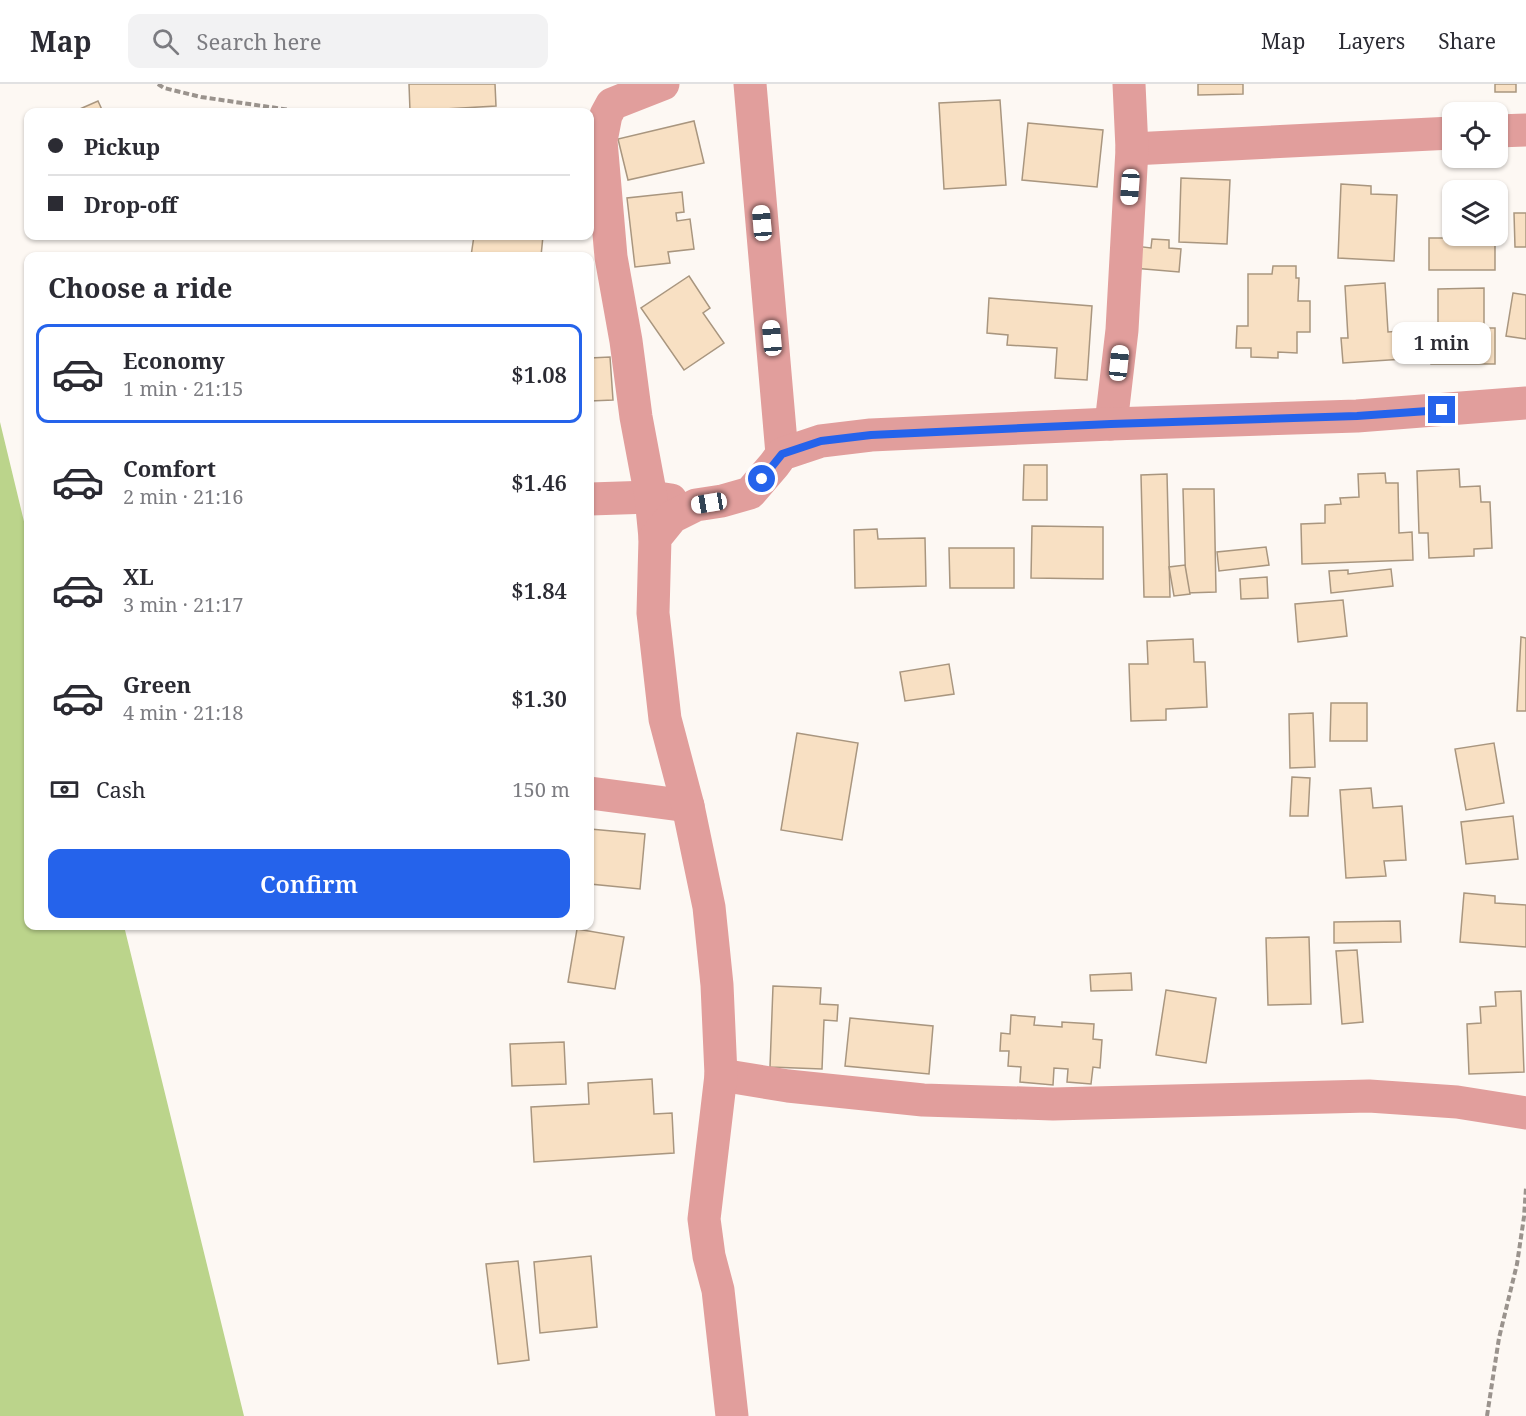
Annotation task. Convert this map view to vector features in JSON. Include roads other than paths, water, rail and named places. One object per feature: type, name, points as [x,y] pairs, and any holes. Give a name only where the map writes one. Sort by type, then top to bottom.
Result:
[{"type":"street","points":[[663,84],[608,94],[601,141],[611,257],[651,496],[655,538],[653,614],[664,719],[688,806],[709,907],[717,985],[721,1075],[705,1219],[709,1256],[718,1290],[732,1416]]},
{"type":"street","points":[[750,84],[782,454]]},
{"type":"street","points":[[1111,424],[1122,330],[1132,149],[1129,84]]},
{"type":"street","points":[[1508,131],[1526,130]]},
{"type":"street","points":[[1132,149],[1442,134]]},
{"type":"street","points":[[655,538],[672,517],[696,505],[750,493],[782,454],[821,441],[871,435],[1357,416],[1526,403]]},
{"type":"street","points":[[594,499],[651,496],[696,505]]},
{"type":"street","points":[[594,794],[688,806]]},
{"type":"street","points":[[721,1075],[788,1086],[923,1100],[1053,1104],[1369,1096],[1457,1102],[1526,1113]]}]
